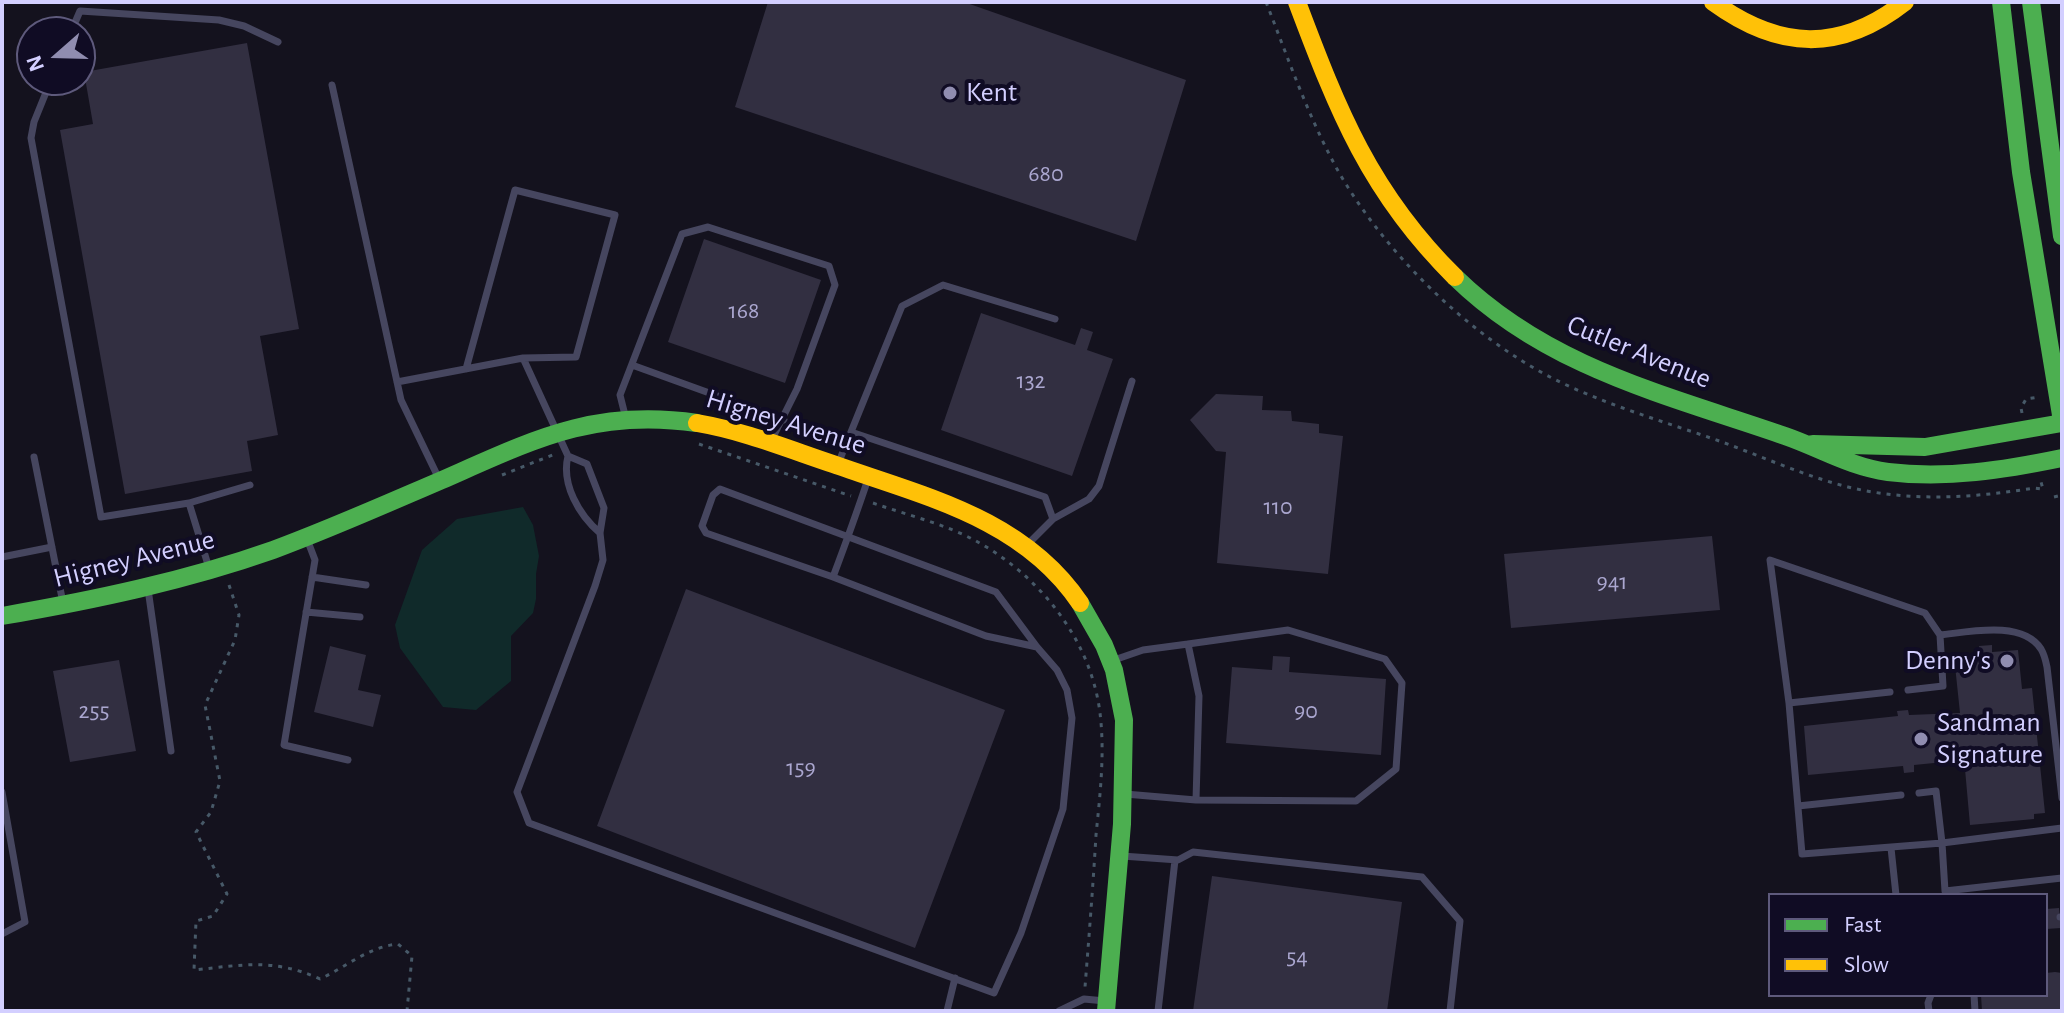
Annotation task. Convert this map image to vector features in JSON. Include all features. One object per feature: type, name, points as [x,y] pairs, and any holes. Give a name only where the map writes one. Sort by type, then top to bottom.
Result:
[{"type":"street","name":"Cutler Avenue","points":[[1297,2],[1324,76],[1360,154],[1380,187],[1438,262],[1519,330],[1599,372],[1805,444],[1854,466],[1892,473],[1938,476],[1986,472],[2062,458]]},
{"type":"street","points":[[1713,2],[1745,24],[1767,32],[1793,40],[1821,41],[1862,31],[1888,18],[1905,2]]},
{"type":"street","points":[[2001,2],[2021,172],[2062,422]]},
{"type":"street","points":[[2031,2],[2062,236]]},
{"type":"street","name":"Higney Avenue","points":[[2,616],[63,606],[210,570],[236,572],[307,537],[556,432],[626,417],[672,417],[727,428],[929,497],[996,526],[1027,546],[1079,602],[1099,633],[1111,661],[1121,693],[1125,726],[1120,856],[1107,1006]]},
{"type":"street","name":"Cutler Avenue","points":[[1805,444],[1925,447],[2062,422]]},
{"type":"lane","points":[[78,16],[80,11],[219,20],[244,26],[278,42]]},
{"type":"lane","points":[[332,85],[401,400],[440,481]]},
{"type":"lane","points":[[45,96],[31,138],[101,517],[189,503],[250,485]]},
{"type":"lane","points":[[397,382],[466,369],[523,358],[576,357],[615,215],[515,190],[466,369]]},
{"type":"lane","points":[[626,417],[620,395],[682,234],[708,227],[829,266],[835,285],[784,420],[778,424],[771,443]]},
{"type":"lane","points":[[837,466],[902,306],[943,285],[1055,319]]},
{"type":"lane","points":[[523,358],[567,453],[587,464],[604,508],[600,533],[603,560],[517,792],[529,823],[994,993],[1021,933],[1063,809],[1072,718],[1067,690],[1057,670],[996,592],[720,489],[713,495],[702,526],[706,533],[833,577],[986,636],[1037,647]]},
{"type":"lane","points":[[632,365],[784,420]]},
{"type":"lane","points":[[1027,546],[1053,519],[1089,499],[1099,486],[1132,381]]},
{"type":"lane","points":[[851,432],[1045,497],[1053,519]]},
{"type":"lane","points":[[567,453],[564,472],[583,518],[600,533]]},
{"type":"lane","points":[[34,457],[63,606]]},
{"type":"lane","points":[[833,577],[869,477]]},
{"type":"lane","points":[[189,503],[210,570]]},
{"type":"lane","points":[[307,537],[315,560],[284,745],[348,760]]},
{"type":"lane","points":[[2,557],[52,547]]},
{"type":"lane","points":[[1908,690],[1943,686],[1940,635],[1925,613],[1770,560],[1789,703],[1802,854],[1942,843],[2062,828]]},
{"type":"lane","points":[[312,577],[366,585]]},
{"type":"lane","points":[[148,587],[171,751]]},
{"type":"lane","points":[[306,612],[360,617]]},
{"type":"lane","points":[[1940,635],[2001,629],[2030,639],[2042,650],[2047,667],[2062,798]]},
{"type":"lane","points":[[1111,661],[1143,650],[1288,630],[1385,659],[1402,683],[1396,769],[1356,801],[1196,800],[1123,794]]},
{"type":"lane","points":[[1188,644],[1199,696],[1196,800]]},
{"type":"lane","points":[[1789,703],[1890,692]]},
{"type":"lane","points":[[1919,793],[1936,791],[1945,891],[2062,878]]},
{"type":"lane","points":[[2,792],[25,922],[2,934]]},
{"type":"lane","points":[[1798,806],[1901,795]]},
{"type":"lane","points":[[1891,848],[1896,893]]},
{"type":"lane","points":[[1120,856],[1175,860],[1193,852],[1422,877],[1460,921],[1450,1011]]},
{"type":"lane","points":[[1158,1011],[1175,860]]},
{"type":"lane","points":[[947,1011],[955,978]]},
{"type":"lane","points":[[1059,1011],[1084,999],[1107,1006]]},
{"type":"path","points":[[1266,2],[1316,126],[1337,169],[1363,209],[1418,274],[1460,316],[1504,350],[1553,379],[1605,400],[1847,487],[1901,496],[1942,498],[2043,489]]},
{"type":"path","points":[[689,440],[963,535],[996,553],[1026,577],[1062,617],[1088,665],[1100,710],[1103,756],[1084,999]]},
{"type":"path","points":[[503,475],[567,453]]},
{"type":"path","points":[[2054,497],[2062,495]]},
{"type":"path","points":[[229,584],[236,572]]},
{"type":"path","points":[[236,572],[229,584],[239,615],[235,640],[205,705],[220,781],[211,812],[196,832],[227,894],[213,916],[196,921],[194,970],[258,964],[295,968],[320,979],[382,946],[398,944],[412,956],[407,1011]]},
{"type":"green space","points":[[523,507],[533,525],[539,556],[533,613],[511,636],[511,681],[476,710],[443,707],[400,648],[395,625],[422,550],[457,519]]},
{"type":"building","points":[[768,2],[964,2],[1186,80],[1136,241],[735,107]]},
{"type":"building","points":[[247,43],[299,329],[260,336],[278,435],[247,441],[252,471],[125,494],[60,130],[93,124],[88,96],[96,96],[96,70]]},
{"type":"building","points":[[704,239],[821,280],[785,383],[668,342]]},
{"type":"building","points":[[981,313],[1075,345],[1081,328],[1093,332],[1087,350],[1113,359],[1072,476],[941,430]]},
{"type":"building","points":[[1216,394],[1263,396],[1262,410],[1291,411],[1292,421],[1319,424],[1319,433],[1343,436],[1328,574],[1217,563],[1226,452],[1216,451],[1190,420]]},
{"type":"building","points":[[1712,536],[1720,610],[1511,628],[1504,554]]},
{"type":"building","points":[[686,589],[1005,710],[915,948],[597,826]]},
{"type":"building","name":"Sandman Signature","points":[[1992,645],[1992,652],[2018,650],[2022,689],[2032,688],[2045,813],[2034,814],[2034,819],[1970,825],[1965,769],[1969,768],[1967,753],[1954,755],[1954,759],[1944,762],[1914,765],[1914,772],[1904,773],[1903,766],[1808,775],[1804,726],[1898,716],[1897,711],[1908,710],[1909,715],[1960,713],[1954,656],[1980,654],[1979,646]]},
{"type":"building","points":[[330,646],[366,655],[358,690],[381,695],[373,727],[314,712]]},
{"type":"building","points":[[1273,656],[1290,657],[1289,672],[1386,679],[1381,755],[1226,743],[1232,667],[1272,670]]},
{"type":"building","points":[[119,660],[136,751],[70,762],[53,671]]},
{"type":"building","points":[[1212,876],[1402,902],[1387,1011],[1193,1011]]},
{"type":"building","points":[[2059,908],[2061,928],[2048,929],[2048,909]]},
{"type":"building","points":[[2048,973],[2062,973],[2062,1011],[1982,1011],[1981,997],[2048,997]]},
{"type":"traffic: fast","points":[[2001,2],[2021,172],[2062,421]]},
{"type":"traffic: fast","points":[[2031,2],[2062,236]]},
{"type":"traffic: fast","points":[[1455,277],[1491,308],[1569,356],[1653,392],[1785,436],[1861,466],[1910,474],[1954,474],[2062,458]]},
{"type":"traffic: fast","points":[[2,616],[139,589],[240,561],[316,534],[506,452],[565,431],[626,420],[697,423]]},
{"type":"traffic: fast","points":[[1813,444],[1925,447],[2062,423]]},
{"type":"traffic: fast","points":[[1080,603],[1114,670],[1124,720],[1122,824],[1106,1011]]},
{"type":"traffic: slow","points":[[1297,2],[1343,115],[1378,182],[1425,246],[1455,277]]},
{"type":"traffic: slow","points":[[1713,2],[1762,29],[1786,37],[1809,39],[1833,37],[1857,30],[1881,19],[1905,2]]},
{"type":"traffic: slow","points":[[697,423],[766,441],[902,487],[969,514],[1001,530],[1030,550],[1057,574],[1080,603]]},
{"type":"place","name":"Kent","points":[[950,93]]},
{"type":"place","name":"Denny's","points":[[2007,661]]},
{"type":"place","name":"Sandman Signature","points":[[1921,739]]}]
